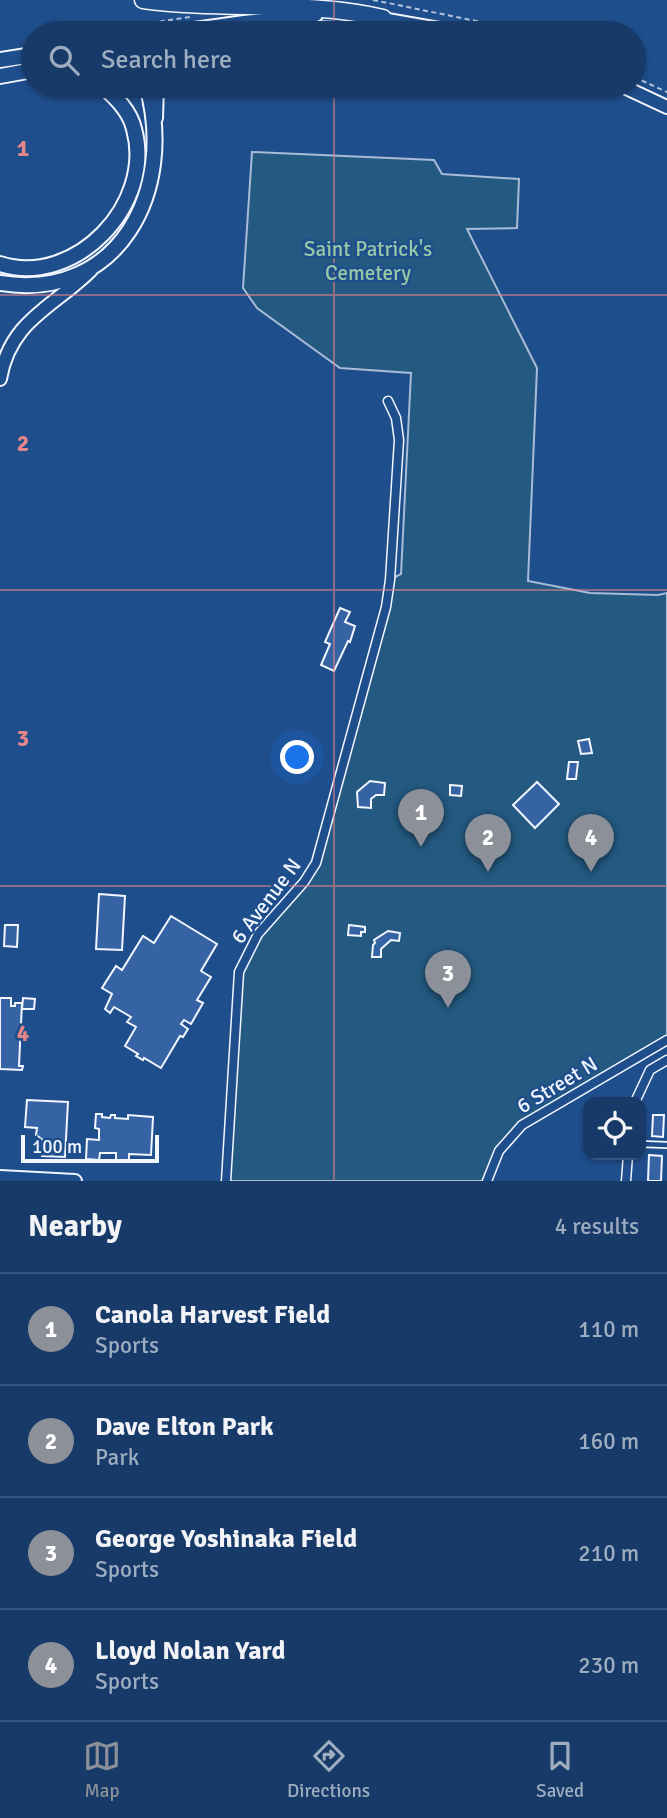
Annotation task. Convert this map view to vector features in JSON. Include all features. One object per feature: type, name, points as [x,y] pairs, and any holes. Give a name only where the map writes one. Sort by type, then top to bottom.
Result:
[{"type":"highway","points":[[143,0],[316,6],[361,11],[383,18]]},
{"type":"main road","points":[[260,21],[307,15],[399,21]]},
{"type":"main road","points":[[0,60],[21,57]]},
{"type":"main road","points":[[0,77],[21,74]]},
{"type":"main road","points":[[646,97],[667,107]]},
{"type":"main road","points":[[0,264],[13,268],[52,265],[70,258],[100,238],[116,220],[133,182],[137,142],[127,111],[115,98]]},
{"type":"main road","points":[[150,98],[156,129]]},
{"type":"main road","points":[[0,379],[14,340],[36,313],[78,283],[126,236],[146,200],[151,179],[157,98]]},
{"type":"main road","points":[[0,283],[16,286],[41,285],[60,281],[97,264]]},
{"type":"main road","points":[[0,1177],[75,1181]]},
{"type":"street","name":"6 Avenue N","points":[[226,1181],[239,972],[258,934],[304,882],[316,863],[386,607],[393,553],[399,453],[399,430],[388,401]]},
{"type":"street","name":"6 Street N","points":[[487,1181],[499,1151],[522,1125],[667,1040]]},
{"type":"street","points":[[637,1097],[650,1070],[667,1060]]},
{"type":"street","points":[[626,1181],[628,1160]]},
{"type":"lane","points":[[646,1144],[667,1145]]},
{"type":"path","points":[[373,0],[476,21]]},
{"type":"path","points":[[164,21],[198,16]]},
{"type":"path","points":[[646,82],[667,92]]},
{"type":"green space","name":"Saint Patrick's Cemetery","points":[[252,152],[434,160],[442,174],[519,179],[517,228],[467,229],[537,368],[528,581],[590,593],[667,593],[667,1040],[522,1125],[499,1151],[487,1181],[226,1181],[236,995],[247,952],[316,863],[390,580],[401,574],[411,373],[340,368],[257,308],[243,288]]},
{"type":"building","points":[[340,608],[350,612],[345,622],[355,626],[350,642],[348,641],[334,671],[321,665],[330,644],[325,642]]},
{"type":"building","points":[[589,739],[592,753],[581,754],[578,741]]},
{"type":"building","points":[[569,762],[578,762],[576,779],[567,779]]},
{"type":"building","points":[[370,781],[385,783],[384,795],[376,795],[371,799],[371,808],[358,807],[357,792]]},
{"type":"building","points":[[537,782],[559,804],[535,828],[513,805]]},
{"type":"building","points":[[450,785],[462,786],[461,796],[450,795]]},
{"type":"building","points":[[99,894],[125,896],[122,950],[96,949]]},
{"type":"building","points":[[171,916],[217,944],[201,971],[211,977],[197,1000],[203,1003],[191,1024],[184,1020],[181,1024],[188,1029],[183,1037],[180,1036],[161,1068],[136,1056],[138,1054],[125,1046],[136,1027],[127,1022],[131,1017],[114,1007],[110,1013],[105,1009],[112,994],[102,988],[116,966],[122,970],[143,936],[154,943]]},
{"type":"building","points":[[5,925],[18,925],[17,947],[4,946]]},
{"type":"building","points":[[349,925],[365,927],[365,932],[361,932],[361,936],[348,935]]},
{"type":"building","points":[[388,931],[400,933],[399,941],[391,940],[381,949],[381,957],[372,957],[374,940]]},
{"type":"building","points":[[0,998],[11,998],[11,1006],[22,1003],[19,1066],[23,1066],[22,1070],[0,1069]]},
{"type":"building","points":[[23,998],[35,999],[34,1009],[22,1009]]},
{"type":"building","points":[[27,1100],[68,1102],[65,1157],[42,1156],[43,1140],[36,1135],[37,1128],[25,1127]]},
{"type":"building","points":[[96,1114],[128,1119],[128,1115],[153,1117],[151,1155],[129,1154],[129,1161],[116,1160],[116,1153],[100,1153],[99,1160],[86,1159],[87,1139],[99,1140],[99,1129],[95,1128]]},
{"type":"building","points":[[653,1115],[664,1115],[663,1137],[652,1136]]},
{"type":"building","points":[[649,1155],[662,1156],[661,1181],[648,1181]]},
{"type":"place","name":"Canola Harvest Field","points":[[421,847]]},
{"type":"place","name":"Dave Elton Park","points":[[488,872]]},
{"type":"place","name":"Lloyd Nolan Yard","points":[[591,872]]},
{"type":"place","name":"George Yoshinaka Field","points":[[448,1008]]}]
